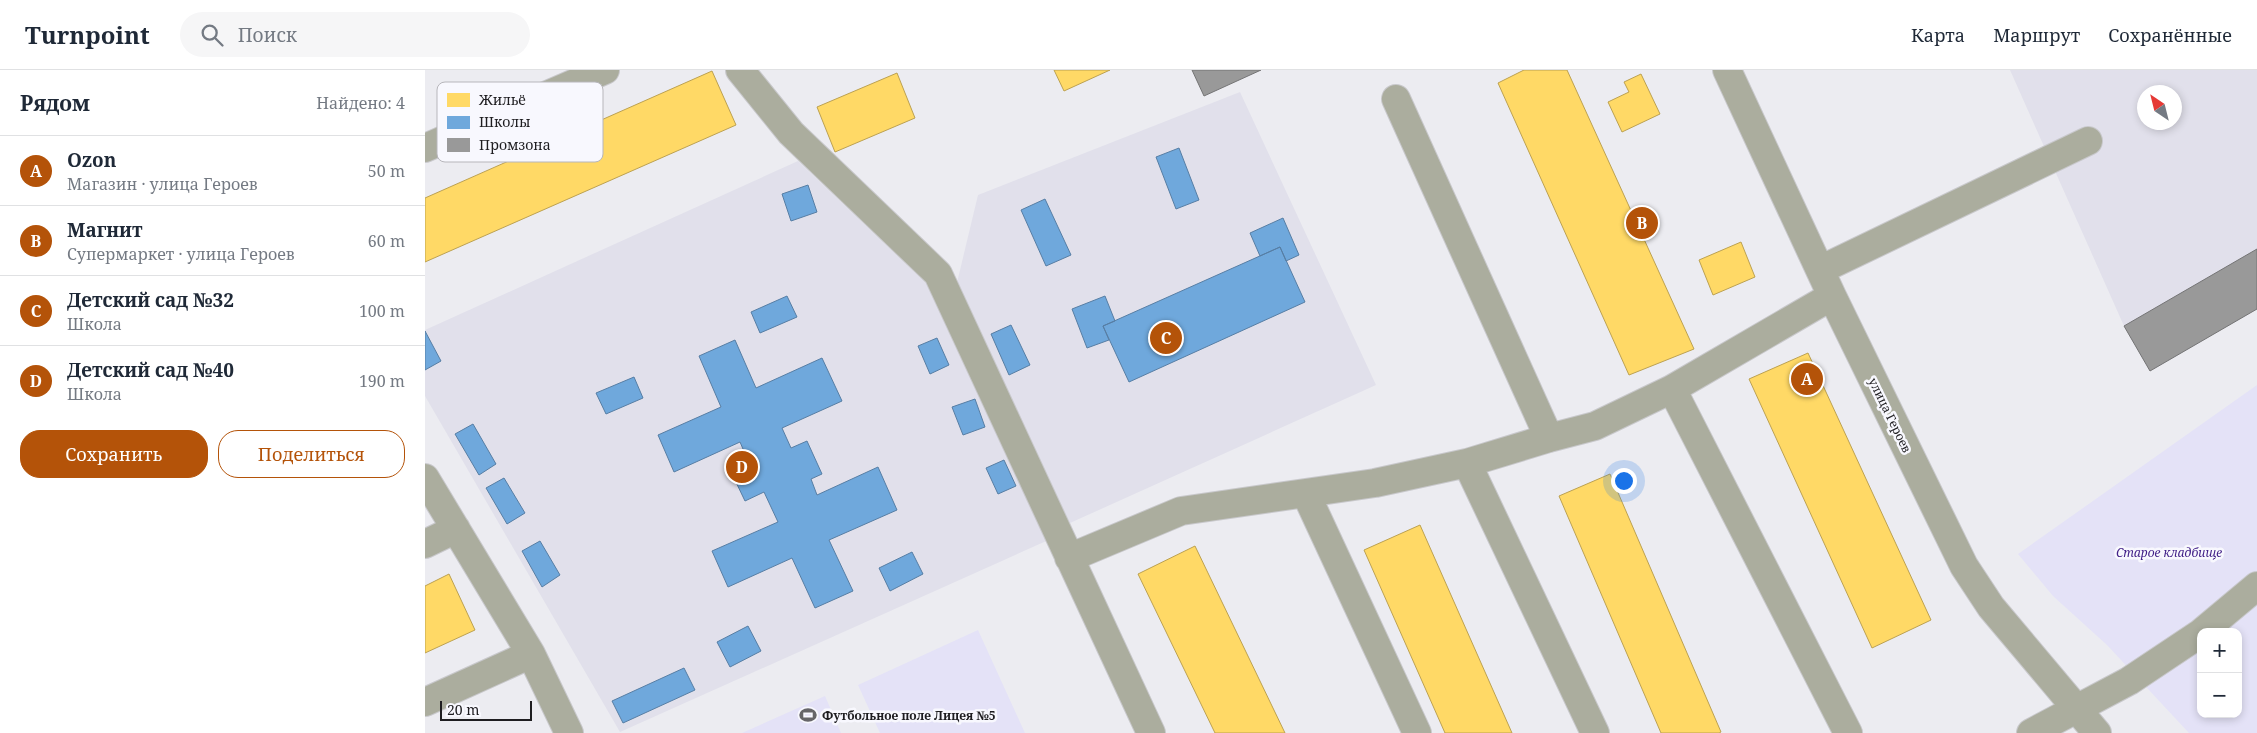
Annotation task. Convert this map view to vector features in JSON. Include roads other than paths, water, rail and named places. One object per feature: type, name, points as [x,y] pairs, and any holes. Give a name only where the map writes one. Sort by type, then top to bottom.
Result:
[{"type":"street","points":[[577,82],[605,70]]},
{"type":"street","points":[[740,70],[791,134],[938,274],[1151,733]]},
{"type":"street","name":"улица Героев","points":[[1727,70],[1832,296],[1964,566],[1991,607],[2097,733]]},
{"type":"street","points":[[1396,99],[1549,438]]},
{"type":"street","points":[[1820,270],[2088,141]]},
{"type":"street","points":[[425,148],[437,143]]},
{"type":"street","points":[[1069,558],[1181,511],[1375,483],[1467,463],[1595,426],[1672,389],[1832,296]]},
{"type":"street","points":[[1672,389],[1848,733]]},
{"type":"street","points":[[1467,463],[1595,733]]},
{"type":"street","points":[[425,478],[531,654],[569,733]]},
{"type":"street","points":[[1306,494],[1417,733]]},
{"type":"street","points":[[425,544],[456,530]]},
{"type":"street","points":[[2207,628],[2257,586]]},
{"type":"street","points":[[2031,733],[2078,710],[2129,681],[2197,635]]},
{"type":"street","points":[[425,702],[531,654]]},
{"type":"place","name":"Магнит","points":[[1642,223]]},
{"type":"place","name":"Детский сад №32","points":[[1166,338]]},
{"type":"place","name":"Ozon","points":[[1807,379]]},
{"type":"place","name":"Детский сад №40","points":[[742,467]]},
{"type":"place","name":"Футбольное поле Лицея №5","points":[[808,715]]},
{"type":"park label","name":"Старое кладбище","points":[[2169,552]]}]
